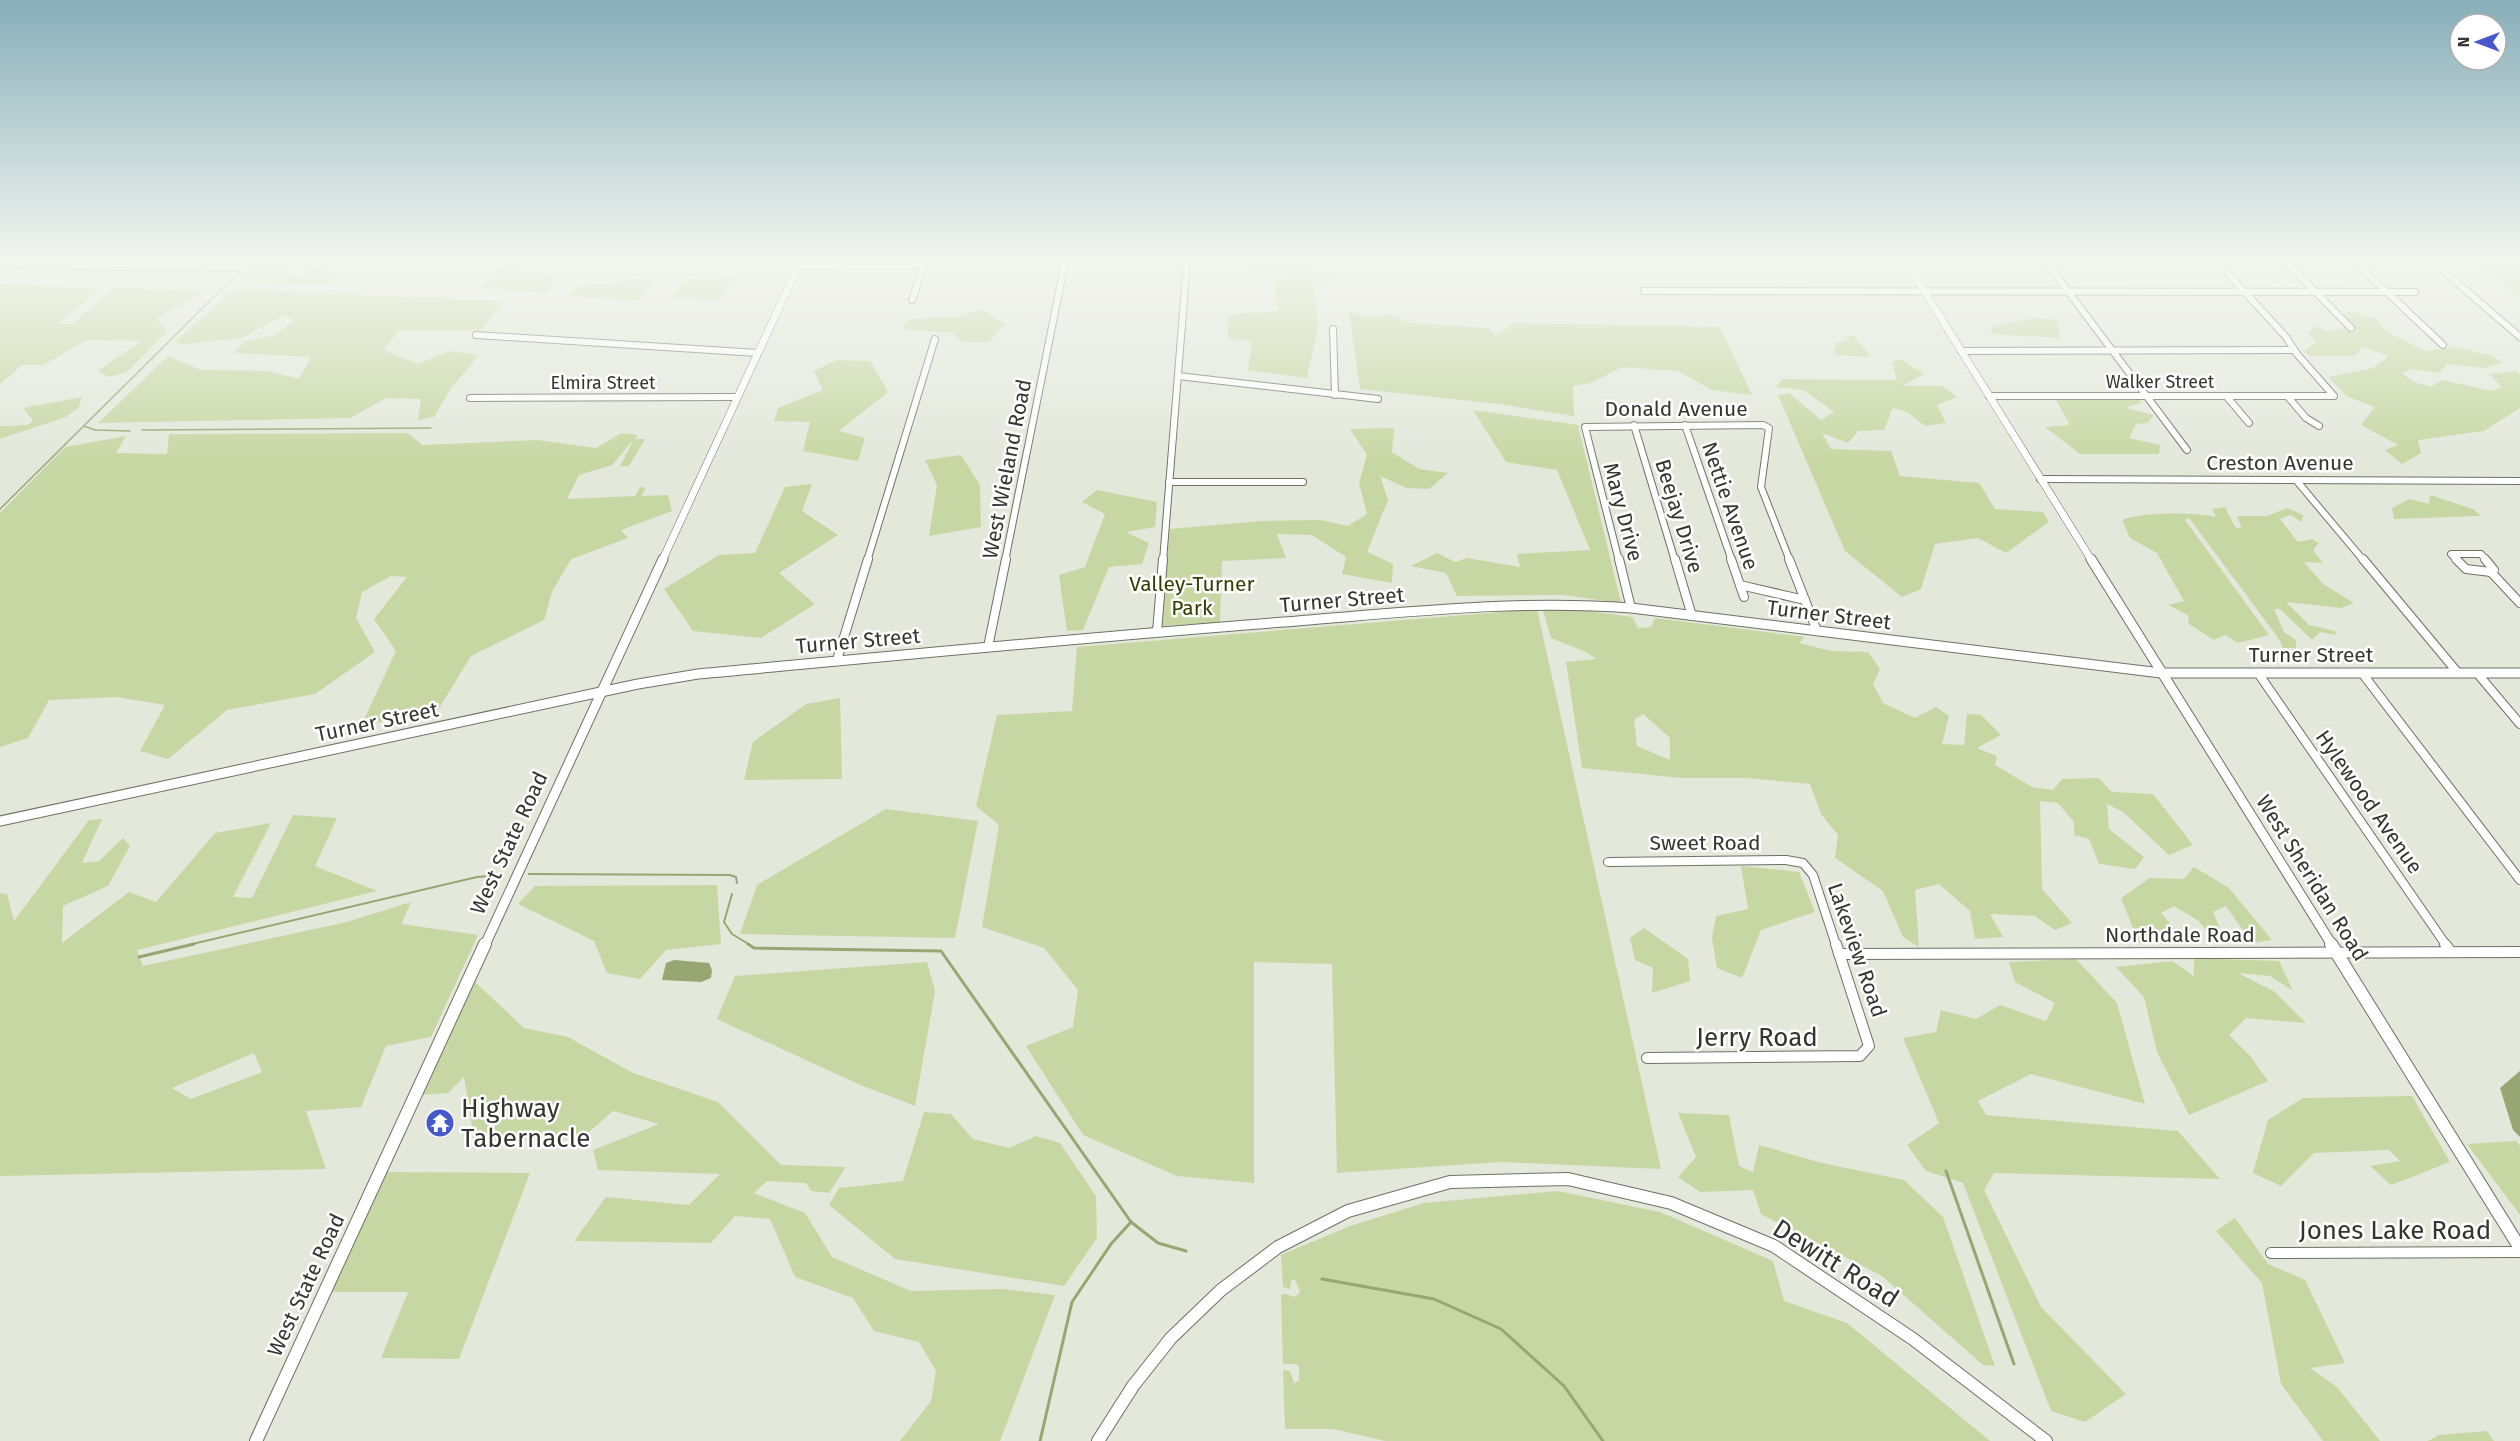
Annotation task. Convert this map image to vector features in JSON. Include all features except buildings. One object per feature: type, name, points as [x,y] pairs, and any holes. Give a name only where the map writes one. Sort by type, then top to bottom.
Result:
[{"type":"street","name":"West State Road","points":[[256,1441],[769,329]]},
{"type":"street","name":"West Wieland Road","points":[[988,647],[1052,329]]},
{"type":"street","points":[[1157,632],[1182,329]]},
{"type":"street","name":"West Sheridan Road","points":[[1948,329],[2520,1250]]},
{"type":"street","points":[[2097,329],[2187,450]]},
{"type":"street","points":[[2279,329],[2294,350]]},
{"type":"street","points":[[2426,329],[2443,345]]},
{"type":"street","points":[[1333,330],[1335,394]]},
{"type":"street","points":[[476,335],[758,353]]},
{"type":"street","points":[[837,660],[935,339]]},
{"type":"street","points":[[1961,351],[2294,350]]},
{"type":"street","name":"Walker Street","points":[[1989,396],[2332,397],[2334,394],[2294,350]]},
{"type":"street","points":[[1178,376],[1378,399]]},
{"type":"street","name":"Elmira Street","points":[[470,398],[737,397]]},
{"type":"street","points":[[2228,397],[2249,423]]},
{"type":"street","points":[[2288,397],[2307,418],[2319,426]]},
{"type":"street","name":"Beejay Drive","points":[[1634,425],[1692,616]]},
{"type":"street","name":"Nettie Avenue","points":[[1685,425],[1744,597]]},
{"type":"street","name":"Donald Avenue","points":[[1586,426],[1766,426],[1770,438],[1761,487],[1805,600]]},
{"type":"street","name":"Mary Drive","points":[[1586,426],[1584,429],[1631,608]]},
{"type":"street","name":"Creston Avenue","points":[[2040,479],[2520,481]]},
{"type":"street","points":[[2296,480],[2458,673]]},
{"type":"street","points":[[1169,482],[1303,482]]},
{"type":"street","points":[[2491,572],[2494,570],[2493,567],[2481,554],[2451,554],[2466,569],[2491,572],[2520,603]]},
{"type":"street","points":[[1740,585],[1805,600],[1817,631]]},
{"type":"street","name":"Turner Street","points":[[0,821],[600,693],[716,671],[1157,632],[1494,606],[1580,604],[1631,608],[2161,673],[2520,672]]},
{"type":"street","name":"Hylewood Avenue","points":[[2258,673],[2451,952]]},
{"type":"street","points":[[2362,673],[2520,880]]},
{"type":"street","points":[[2478,673],[2520,724]]},
{"type":"street","name":"Sweet Road","points":[[1608,862],[1786,860],[1803,863]]},
{"type":"street","name":"Lakeview Road","points":[[1803,863],[1813,875],[1868,1037],[1869,1046],[1866,1052]]},
{"type":"street","name":"Northdale Road","points":[[1839,954],[2520,952]]},
{"type":"street","name":"Jerry Road","points":[[1647,1058],[1851,1058],[1866,1052]]},
{"type":"street","name":"Dewitt Road","points":[[1098,1441],[1132,1386],[1172,1338],[1221,1290],[1278,1247],[1348,1212],[1450,1182],[1568,1179],[1671,1203],[1774,1246],[1913,1339],[2046,1441]]},
{"type":"street","name":"Jones Lake Road","points":[[2271,1253],[2520,1250]]},
{"type":"green space","points":[[0,329],[167,331],[127,372],[109,377],[98,371],[141,341],[86,340],[44,365],[22,365],[0,384]]},
{"type":"green space","points":[[189,329],[258,329],[242,338],[183,344],[175,342]]},
{"type":"green space","points":[[282,329],[482,329],[400,330],[383,350],[418,364],[449,351],[479,355],[451,388],[434,417],[418,420],[421,399],[386,398],[350,418],[98,423],[168,356],[201,370],[267,371],[299,379],[311,357],[234,353],[245,341],[274,335]]},
{"type":"green space","points":[[904,329],[1000,329],[989,342],[962,342],[953,333]]},
{"type":"green space","points":[[1228,329],[1317,329],[1307,378],[1248,370],[1252,342],[1228,338]]},
{"type":"green space","points":[[1352,329],[1490,329],[1498,335],[1506,329],[1721,329],[1752,395],[1712,390],[1678,371],[1622,367],[1591,383],[1573,386],[1574,416],[1500,404],[1360,389]]},
{"type":"green space","points":[[1991,329],[2059,329],[2060,338],[1992,334]]},
{"type":"green space","points":[[2312,329],[2385,329],[2424,351],[2456,347],[2493,356],[2503,363],[2484,368],[2447,364],[2439,373],[2412,369],[2402,373],[2414,382],[2431,387],[2442,380],[2492,391],[2502,387],[2489,374],[2516,371],[2520,374],[2520,408],[2484,431],[2418,440],[2421,453],[2402,464],[2385,450],[2398,445],[2361,425],[2375,407],[2346,396],[2329,377],[2373,368],[2389,356],[2362,347],[2355,356],[2310,356],[2304,352],[2316,342],[2308,333]]},
{"type":"green space","points":[[1845,336],[1854,336],[1871,357],[1835,355],[1834,349],[1837,343],[1850,340]]},
{"type":"green space","points":[[1901,359],[1924,374],[1902,386],[1942,386],[1957,397],[1937,405],[1946,423],[1925,426],[1907,412],[1893,408],[1884,430],[1858,431],[1848,443],[1822,433],[1831,449],[1891,451],[1900,476],[1979,483],[1995,509],[2043,512],[2049,522],[2006,553],[1978,538],[1935,544],[1921,589],[1902,597],[1845,551],[1778,395],[1789,393],[1821,420],[1834,412],[1804,390],[1776,387],[1782,379],[1897,380],[1892,362]]},
{"type":"green space","points":[[837,360],[870,361],[888,392],[839,431],[865,438],[858,461],[803,451],[810,422],[774,421],[778,408],[823,390],[814,371]]},
{"type":"green space","points":[[82,397],[79,407],[66,417],[0,439],[0,426],[28,425],[33,420],[23,408]]},
{"type":"green space","points":[[2138,399],[2142,402],[2126,408],[2154,415],[2147,423],[2136,424],[2129,438],[2160,445],[2159,454],[2080,454],[2045,427],[2070,425],[2056,400]]},
{"type":"green space","points":[[1473,410],[1578,425],[1621,603],[1563,595],[1457,596],[1446,573],[1411,566],[1437,553],[1455,562],[1467,558],[1520,567],[1517,554],[1590,550],[1557,470],[1506,462]]},
{"type":"green space","name":"Valley-Turner Park","points":[[1394,428],[1392,452],[1419,469],[1448,473],[1429,489],[1407,488],[1380,476],[1388,500],[1367,552],[1393,564],[1392,583],[1342,574],[1346,557],[1312,535],[1277,534],[1286,558],[1222,561],[1220,623],[1162,626],[1160,622],[1170,529],[1261,521],[1321,520],[1348,526],[1367,514],[1359,483],[1367,455],[1350,429]]},
{"type":"green space","points":[[408,433],[422,445],[538,440],[596,448],[621,433],[638,435],[635,439],[645,439],[629,466],[620,466],[634,439],[612,465],[579,475],[567,499],[635,496],[640,487],[646,488],[641,496],[668,495],[672,511],[621,530],[628,538],[571,559],[552,592],[544,620],[471,656],[438,710],[361,726],[396,651],[374,619],[407,577],[391,576],[362,592],[356,618],[375,652],[315,694],[227,710],[168,759],[140,751],[165,705],[116,697],[49,700],[28,738],[0,747],[0,513],[65,447],[126,436],[116,453],[167,454],[169,434]]},
{"type":"green space","points":[[961,455],[980,485],[981,527],[929,536],[937,485],[925,460]]},
{"type":"green space","points":[[812,484],[802,511],[838,535],[779,573],[815,604],[761,638],[693,631],[664,589],[719,555],[755,553],[785,487]]},
{"type":"green space","points":[[1097,490],[1157,502],[1155,527],[1126,532],[1149,543],[1142,564],[1109,567],[1083,630],[1067,631],[1059,575],[1085,567],[1105,514],[1082,502]]},
{"type":"green space","points":[[2430,495],[2473,509],[2481,516],[2394,519],[2392,508],[2410,499],[2429,504]]},
{"type":"green space","points":[[2225,507],[2235,527],[2242,529],[2237,516],[2267,516],[2287,508],[2303,515],[2302,522],[2290,515],[2280,519],[2298,542],[2312,539],[2319,543],[2313,550],[2323,563],[2304,562],[2323,584],[2354,603],[2341,608],[2286,602],[2309,625],[2335,631],[2336,635],[2320,632],[2312,640],[2280,609],[2274,609],[2284,632],[2296,640],[2296,648],[2283,648],[2279,639],[2189,518],[2185,520],[2269,635],[2238,643],[2225,635],[2214,640],[2189,624],[2188,615],[2168,605],[2184,601],[2157,553],[2130,538],[2122,520],[2142,515],[2168,514],[2216,517],[2212,509]]},
{"type":"green space","points":[[1537,609],[1661,1169],[1500,1162],[1337,1173],[1332,964],[1254,962],[1254,1183],[1177,1176],[1083,1135],[1026,1046],[1073,1027],[1078,990],[1044,948],[982,927],[999,825],[976,806],[997,715],[1072,711],[1077,647]]},
{"type":"green space","points":[[1573,609],[1632,617],[1638,628],[1651,627],[1655,618],[1805,637],[1799,643],[1831,651],[1868,652],[1880,669],[1873,684],[1883,703],[1915,718],[1936,707],[1949,716],[1942,744],[1964,745],[1967,714],[1981,715],[2001,735],[1977,748],[1997,756],[1995,765],[2032,787],[2053,790],[2062,779],[2099,778],[2112,792],[2153,794],[2193,845],[2169,855],[2123,812],[2107,804],[2109,829],[2144,857],[2135,869],[2099,864],[2089,839],[2074,835],[2074,822],[2058,803],[2040,801],[2042,889],[2072,923],[2055,930],[2035,916],[1990,914],[2003,937],[1975,939],[1970,911],[1939,884],[1915,890],[1919,947],[1903,937],[1883,891],[1835,858],[1838,835],[1821,814],[1810,784],[1747,778],[1681,778],[1582,768],[1566,662],[1596,659],[1586,652],[1551,638],[1543,610]],"holes":[[[1643,714],[1670,738],[1670,760],[1637,746],[1634,720]]]},
{"type":"green space","points":[[840,698],[842,779],[744,780],[753,742],[806,704]]},
{"type":"green space","points":[[886,809],[978,821],[955,938],[740,934],[757,885]]},
{"type":"green space","points":[[293,815],[337,818],[315,866],[377,891],[137,950],[143,966],[347,922],[411,902],[401,924],[478,935],[431,1037],[386,1046],[361,1107],[306,1111],[326,1169],[0,1176],[0,893],[7,894],[14,921],[89,820],[102,819],[82,863],[99,861],[123,838],[130,846],[108,886],[63,906],[62,943],[129,892],[156,902],[215,833],[271,823],[233,897],[252,898]],"holes":[[[254,1053],[262,1072],[191,1099],[172,1088]]]},
{"type":"green space","points":[[1741,866],[1799,872],[1815,912],[1761,930],[1742,978],[1717,968],[1712,938],[1716,916],[1748,909]]},
{"type":"green space","points":[[2194,867],[2229,888],[2272,940],[2252,943],[2226,906],[2213,912],[2223,935],[2208,933],[2199,921],[2174,906],[2161,913],[2183,939],[2139,943],[2121,898],[2150,878],[2184,879]]},
{"type":"green space","points":[[717,885],[721,944],[666,950],[640,979],[607,973],[594,941],[518,904],[535,886]]},
{"type":"green space","points":[[1644,928],[1688,959],[1690,981],[1652,993],[1653,968],[1635,960],[1630,938]]},
{"type":"green space","points":[[2194,958],[2279,961],[2293,991],[2270,976],[2238,973],[2275,992],[2306,1023],[2246,1018],[2229,1035],[2251,1057],[2268,1081],[2189,1115],[2157,1052],[2144,997],[2116,967],[2172,961],[2194,976]]},
{"type":"green space","points":[[2076,959],[2117,1003],[2145,1104],[2031,1074],[1978,1101],[1986,1115],[2178,1131],[2220,1179],[1994,1173],[1984,1190],[2041,1307],[2126,1394],[2085,1422],[2051,1411],[1963,1183],[1926,1171],[1907,1145],[1939,1123],[1903,1038],[1936,1032],[1941,1010],[1976,1019],[2000,1005],[2046,1021],[2055,1003],[2015,982],[2009,962]]},
{"type":"green space","points":[[927,962],[935,991],[915,1106],[858,1084],[717,1019],[735,976]]},
{"type":"green space","points":[[473,980],[524,1028],[568,1037],[633,1073],[718,1102],[781,1165],[846,1167],[829,1193],[811,1191],[806,1183],[767,1181],[754,1193],[805,1213],[832,1257],[911,1291],[1004,1289],[1055,1295],[1000,1441],[900,1441],[931,1401],[936,1371],[919,1342],[874,1331],[853,1298],[795,1277],[770,1219],[735,1216],[711,1243],[574,1241],[606,1197],[689,1205],[720,1174],[598,1170],[593,1150],[659,1124],[613,1111],[581,1139],[474,1139],[464,1077],[448,1093],[420,1095]]},
{"type":"green space","points":[[2412,1096],[2450,1162],[2391,1185],[2370,1166],[2400,1161],[2389,1150],[2314,1153],[2281,1186],[2253,1173],[2268,1120],[2303,1098]]},
{"type":"green space","points":[[924,1112],[951,1114],[973,1139],[1009,1148],[1036,1136],[1060,1143],[1096,1196],[1097,1238],[1064,1286],[895,1259],[829,1205],[839,1188],[903,1181]]},
{"type":"green space","points":[[1678,1113],[1729,1115],[1739,1166],[1753,1172],[1759,1145],[1822,1163],[1904,1180],[1943,1217],[1995,1366],[1983,1365],[1882,1276],[1761,1214],[1753,1190],[1700,1192],[1678,1177],[1696,1157]]},
{"type":"green space","points":[[2516,1141],[2520,1146],[2520,1215],[2467,1144]]},
{"type":"green space","points":[[383,1172],[530,1173],[459,1359],[381,1358],[408,1292],[329,1292]]},
{"type":"green space","points":[[1558,1191],[1660,1212],[1773,1261],[1784,1301],[1847,1323],[1990,1441],[1385,1441],[1333,1429],[1285,1429],[1283,1370],[1290,1371],[1294,1383],[1299,1381],[1299,1366],[1283,1364],[1281,1295],[1295,1297],[1300,1292],[1295,1279],[1291,1281],[1290,1289],[1283,1287],[1281,1255],[1350,1226],[1424,1203]]},
{"type":"green space","points":[[2235,1218],[2268,1264],[2305,1280],[2345,1363],[2310,1368],[2337,1387],[2380,1441],[2323,1441],[2281,1384],[2262,1283],[2216,1231]]},
{"type":"green space","points":[[2487,1431],[2494,1441],[2428,1441],[2439,1435]]},
{"type":"shaded area","points":[[674,960],[709,963],[712,970],[711,978],[701,982],[662,980],[666,963]]},
{"type":"shaded area","points":[[2520,1071],[2520,1137],[2513,1130],[2500,1088]]},
{"type":"waterway","points":[[0,509],[181,329]]},
{"type":"waterway","points":[[84,426],[95,430],[130,431]]},
{"type":"waterway","points":[[142,430],[431,428]]},
{"type":"waterway","points":[[529,874],[730,875],[736,877],[737,883]]},
{"type":"waterway","points":[[188,945],[477,877],[502,875]]},
{"type":"waterway","points":[[732,894],[724,922],[732,934],[750,945]]},
{"type":"waterway","points":[[139,957],[194,944]]},
{"type":"waterway","points":[[748,944],[754,948],[941,951],[1131,1222]]},
{"type":"waterway","points":[[1946,1171],[2014,1364]]},
{"type":"waterway","points":[[1040,1441],[1072,1302],[1111,1244],[1131,1222]]},
{"type":"waterway","points":[[1131,1222],[1158,1243],[1186,1251]]},
{"type":"waterway","points":[[1322,1279],[1434,1299],[1501,1329],[1564,1386],[1603,1441]]},
{"type":"place","name":"Highway Tabernacle","points":[[440,1123]]}]
